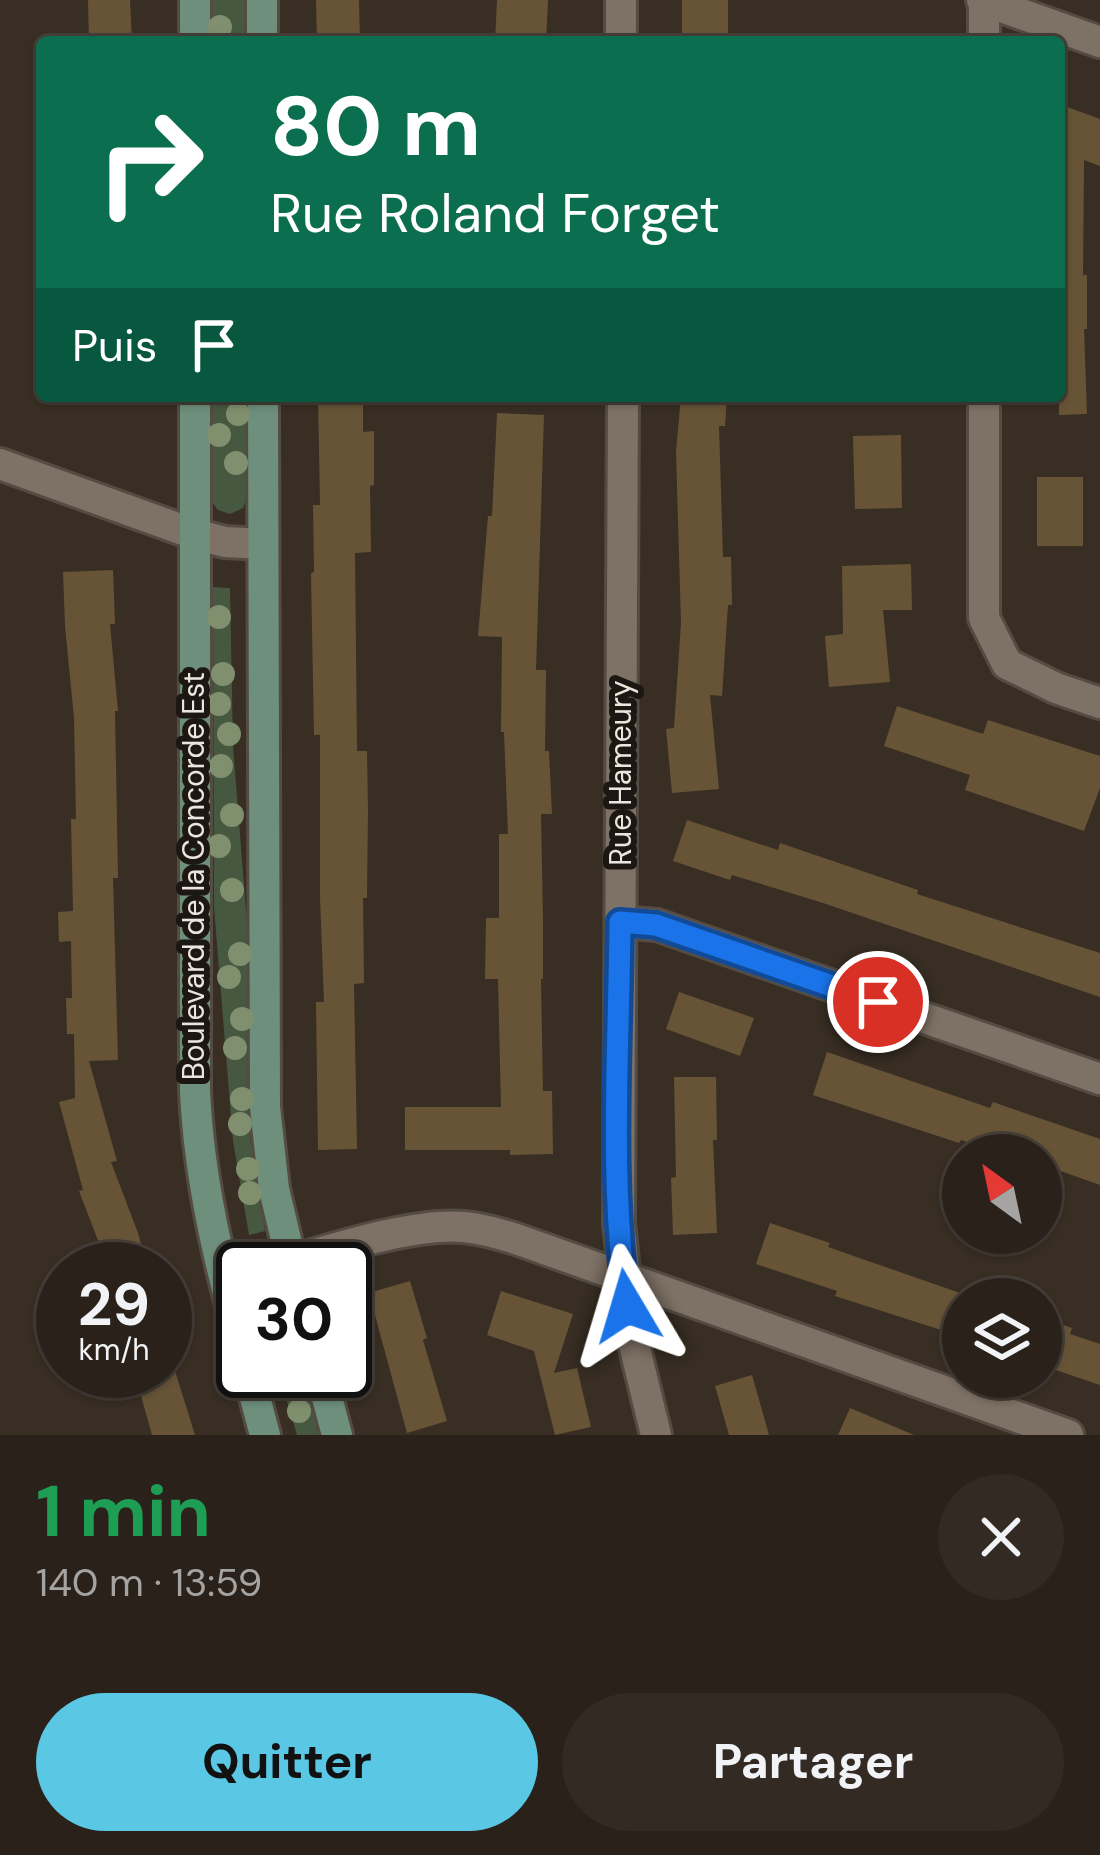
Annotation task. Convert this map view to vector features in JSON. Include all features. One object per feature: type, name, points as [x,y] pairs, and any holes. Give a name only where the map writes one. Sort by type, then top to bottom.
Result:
[{"type":"street","points":[[195,0],[195,36]]},
{"type":"street","points":[[262,0],[262,36]]},
{"type":"street","points":[[621,0],[621,36]]},
{"type":"street","points":[[984,36],[983,0],[1100,42]]},
{"type":"street","name":"Boulevard de la Concorde Est","points":[[194,402],[195,1091],[202,1177],[222,1242]]},
{"type":"street","points":[[263,402],[266,1107],[279,1242]]},
{"type":"street","name":"Rue Hameury","points":[[623,402],[618,1154],[623,1278],[656,1435]]},
{"type":"street","points":[[984,402],[984,618],[1007,664],[1100,703]]},
{"type":"street","points":[[0,464],[194,534],[263,544]]},
{"type":"street","points":[[620,922],[656,925],[1100,1079]]},
{"type":"street","points":[[372,1242],[425,1228],[461,1226],[508,1237],[1068,1435]]},
{"type":"street","points":[[255,1398],[265,1435]]},
{"type":"street","points":[[327,1398],[337,1435]]},
{"type":"green space","points":[[210,0],[245,0],[245,36],[210,36]]},
{"type":"green space","points":[[210,402],[246,402],[246,500],[243,508],[230,514],[211,501]]},
{"type":"green space","points":[[213,587],[230,588],[233,746],[248,936],[250,1138],[265,1231],[249,1235],[233,1141],[214,907]]},
{"type":"green space","points":[[286,1398],[309,1398],[319,1435],[297,1435]]},
{"type":"building","points":[[88,0],[130,0],[132,36],[89,36]]},
{"type":"building","points":[[316,0],[359,0],[360,36],[317,36]]},
{"type":"building","points":[[497,0],[548,0],[546,36],[495,36]]},
{"type":"building","points":[[682,0],[728,0],[728,36],[682,36]]},
{"type":"building","points":[[1065,106],[1100,119],[1100,166],[1084,160],[1087,414],[1059,415],[1059,402],[1065,402]]},
{"type":"building","points":[[318,402],[363,402],[363,432],[374,431],[374,485],[370,486],[371,552],[355,553],[357,751],[367,751],[368,809],[364,983],[354,984],[357,1149],[318,1150],[316,1002],[324,1002],[320,735],[314,735],[311,573],[313,505],[320,505]]},
{"type":"building","points":[[680,402],[727,402],[725,426],[719,426],[723,557],[731,557],[732,605],[728,605],[722,696],[710,695],[719,789],[672,793],[666,729],[674,728],[681,623],[676,451]]},
{"type":"building","points":[[497,413],[544,415],[536,670],[546,670],[545,751],[549,751],[552,814],[541,814],[541,979],[543,1091],[552,1091],[553,1154],[405,1150],[405,1107],[501,1107],[498,979],[485,979],[486,918],[499,918],[499,834],[508,834],[501,732],[502,637],[478,636],[488,516],[492,516]]},
{"type":"building","points":[[901,435],[902,508],[855,509],[853,436]]},
{"type":"building","points":[[1037,477],[1083,477],[1083,546],[1037,546]]},
{"type":"building","points":[[911,564],[912,610],[883,610],[890,682],[829,687],[825,636],[843,634],[842,566]]},
{"type":"building","points":[[113,570],[118,1060],[89,1061],[117,1161],[111,1162],[140,1242],[99,1242],[79,1191],[83,1190],[59,1102],[75,1098],[74,1034],[67,1034],[66,998],[72,998],[71,941],[59,942],[58,912],[73,911],[71,819],[76,819],[63,572]]},
{"type":"building","points":[[897,706],[983,734],[988,720],[1100,756],[1100,788],[1084,831],[965,790],[970,775],[884,746]]},
{"type":"building","points":[[687,820],[778,850],[780,843],[918,890],[917,894],[1100,953],[1100,997],[823,903],[673,861]]},
{"type":"building","points":[[679,992],[754,1018],[740,1056],[666,1029]]},
{"type":"building","points":[[827,1052],[990,1108],[993,1102],[1100,1139],[1100,1185],[1062,1171],[1062,1134],[942,1137],[813,1095]]},
{"type":"building","points":[[674,1077],[716,1077],[717,1233],[673,1235]]},
{"type":"building","points":[[770,1223],[830,1243],[828,1247],[942,1287],[942,1330],[835,1296],[837,1291],[756,1264]]},
{"type":"building","points":[[410,1281],[447,1421],[407,1433],[372,1292]]},
{"type":"building","points":[[501,1291],[573,1314],[554,1373],[577,1368],[591,1427],[555,1435],[534,1351],[487,1335]]},
{"type":"building","points":[[1062,1324],[1072,1328],[1070,1334],[1100,1344],[1100,1385],[1062,1372]]},
{"type":"building","points":[[752,1375],[769,1435],[729,1435],[715,1386]]},
{"type":"building","points":[[142,1398],[183,1398],[195,1435],[152,1435]]},
{"type":"building","points":[[850,1408],[914,1435],[838,1435]]},
{"type":"route","points":[[627,1306],[618,1195],[620,922],[656,925],[878,1002]]}]
